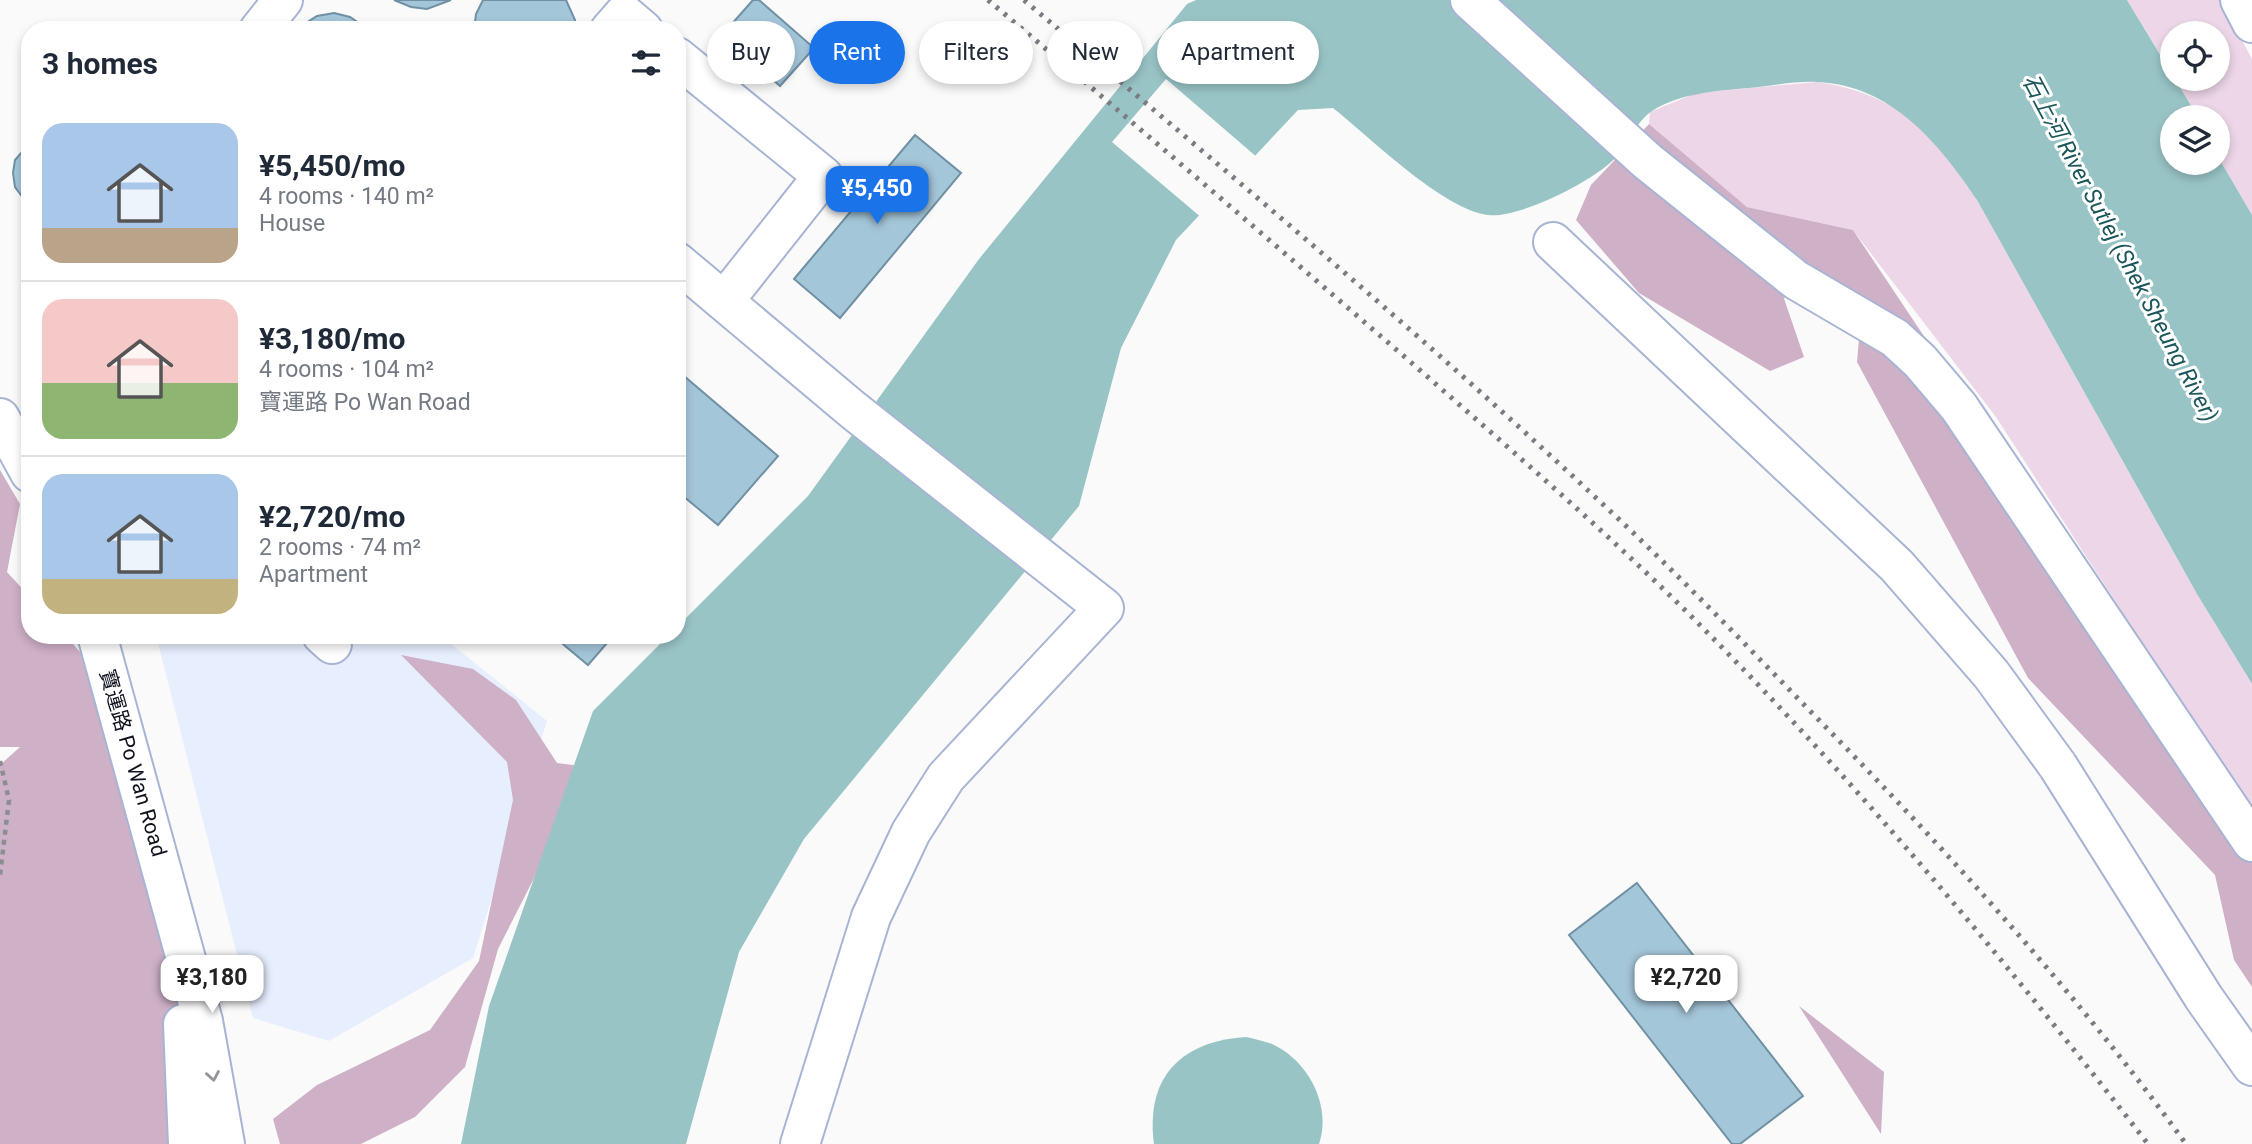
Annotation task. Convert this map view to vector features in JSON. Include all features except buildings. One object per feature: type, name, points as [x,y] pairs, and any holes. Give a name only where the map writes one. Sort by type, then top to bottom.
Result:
[{"type":"street","points":[[266,21],[283,0]]},
{"type":"street","points":[[1470,0],[1647,161],[1796,280],[1895,338],[1920,361],[1959,407],[2252,842]]},
{"type":"street","points":[[2241,0],[2252,23]]},
{"type":"street","points":[[686,64],[823,176],[724,301]]},
{"type":"street","points":[[1553,242],[1897,566],[1991,674],[2058,766],[2204,998],[2252,1066]]},
{"type":"street","points":[[686,269],[853,410],[1104,608],[946,777],[911,832],[871,918],[800,1144]]},
{"type":"street","points":[[0,418],[21,456]]},
{"type":"street","name":"寶運路 Po Wan Road","points":[[100,644],[203,1021],[225,1144]]},
{"type":"street","name":"寶運路 Po Wan Road","points":[[169,891],[182,998],[188,1144]]},
{"type":"path","points":[[0,761],[9,800],[0,875]]},
{"type":"shaded area","points":[[2127,0],[2220,0],[2252,59],[2252,215],[2229,175],[2230,105],[2191,105],[2182,91],[2230,91],[2230,21],[2160,21],[2160,54]]},
{"type":"shaded area","points":[[1817,82],[1870,96],[1911,120],[1945,155],[1977,200],[2197,594],[2252,684],[2252,813],[1996,417],[1853,230],[1747,207],[1649,124],[1650,112],[1696,93]]},
{"type":"shaded area","points":[[1649,124],[1747,207],[1853,230],[2252,827],[2252,987],[2234,960],[2215,875],[2028,678],[1857,362],[1861,315],[1763,237],[1804,357],[1770,371],[1639,293],[1576,220],[1591,185]]},
{"type":"shaded area","points":[[0,470],[20,504],[7,572],[21,587],[21,644],[73,644],[88,661],[222,1144],[0,1144],[0,765],[20,747],[0,747]]},
{"type":"shaded area","points":[[158,644],[451,644],[547,721],[473,958],[329,1041],[253,1018]]},
{"type":"shaded area","points":[[401,655],[473,669],[516,700],[557,763],[581,766],[554,839],[498,949],[465,1067],[415,1117],[361,1144],[280,1144],[273,1119],[317,1085],[430,1030],[479,961],[513,800],[507,762]]},
{"type":"shaded area","points":[[1799,1006],[1884,1072],[1881,1134]]},
{"type":"water","name":"石上河 River Sutlej (Shek Sheung River)","points":[[1196,0],[2127,0],[2160,54],[2160,91],[2182,91],[2191,105],[2160,105],[2160,175],[2229,175],[2252,215],[2252,684],[2197,594],[1977,200],[1929,138],[1890,106],[1868,94],[1844,86],[1817,82],[1724,90],[1674,100],[1647,115],[1616,157],[1592,176],[1556,196],[1502,215],[1488,215],[1470,210],[1450,200],[1408,170],[1333,108],[1298,110],[1176,240],[1121,348],[1079,506],[804,839],[739,952],[686,1144],[461,1144],[489,1006],[593,711],[660,644],[686,644],[686,618],[808,496],[979,259],[1122,84],[1143,84],[1143,58],[1157,41],[1157,84],[1319,84],[1319,21],[1173,21],[1187,4]]},
{"type":"water","points":[[1246,1037],[1272,1044],[1285,1051],[1306,1073],[1314,1086],[1322,1115],[1319,1144],[1154,1144],[1155,1100],[1172,1067],[1203,1046]]},
{"type":"pier","points":[[1162,84],[1172,84],[1258,158],[1202,218],[1112,142]]},
{"type":"railway","points":[[988,0],[1479,422],[1587,517],[1692,617],[1813,743],[1928,873],[2040,1007],[2148,1144]]},
{"type":"railway","points":[[1024,0],[1454,369],[1594,496],[1678,577],[1961,870],[2055,977],[2144,1087],[2186,1144]]}]
